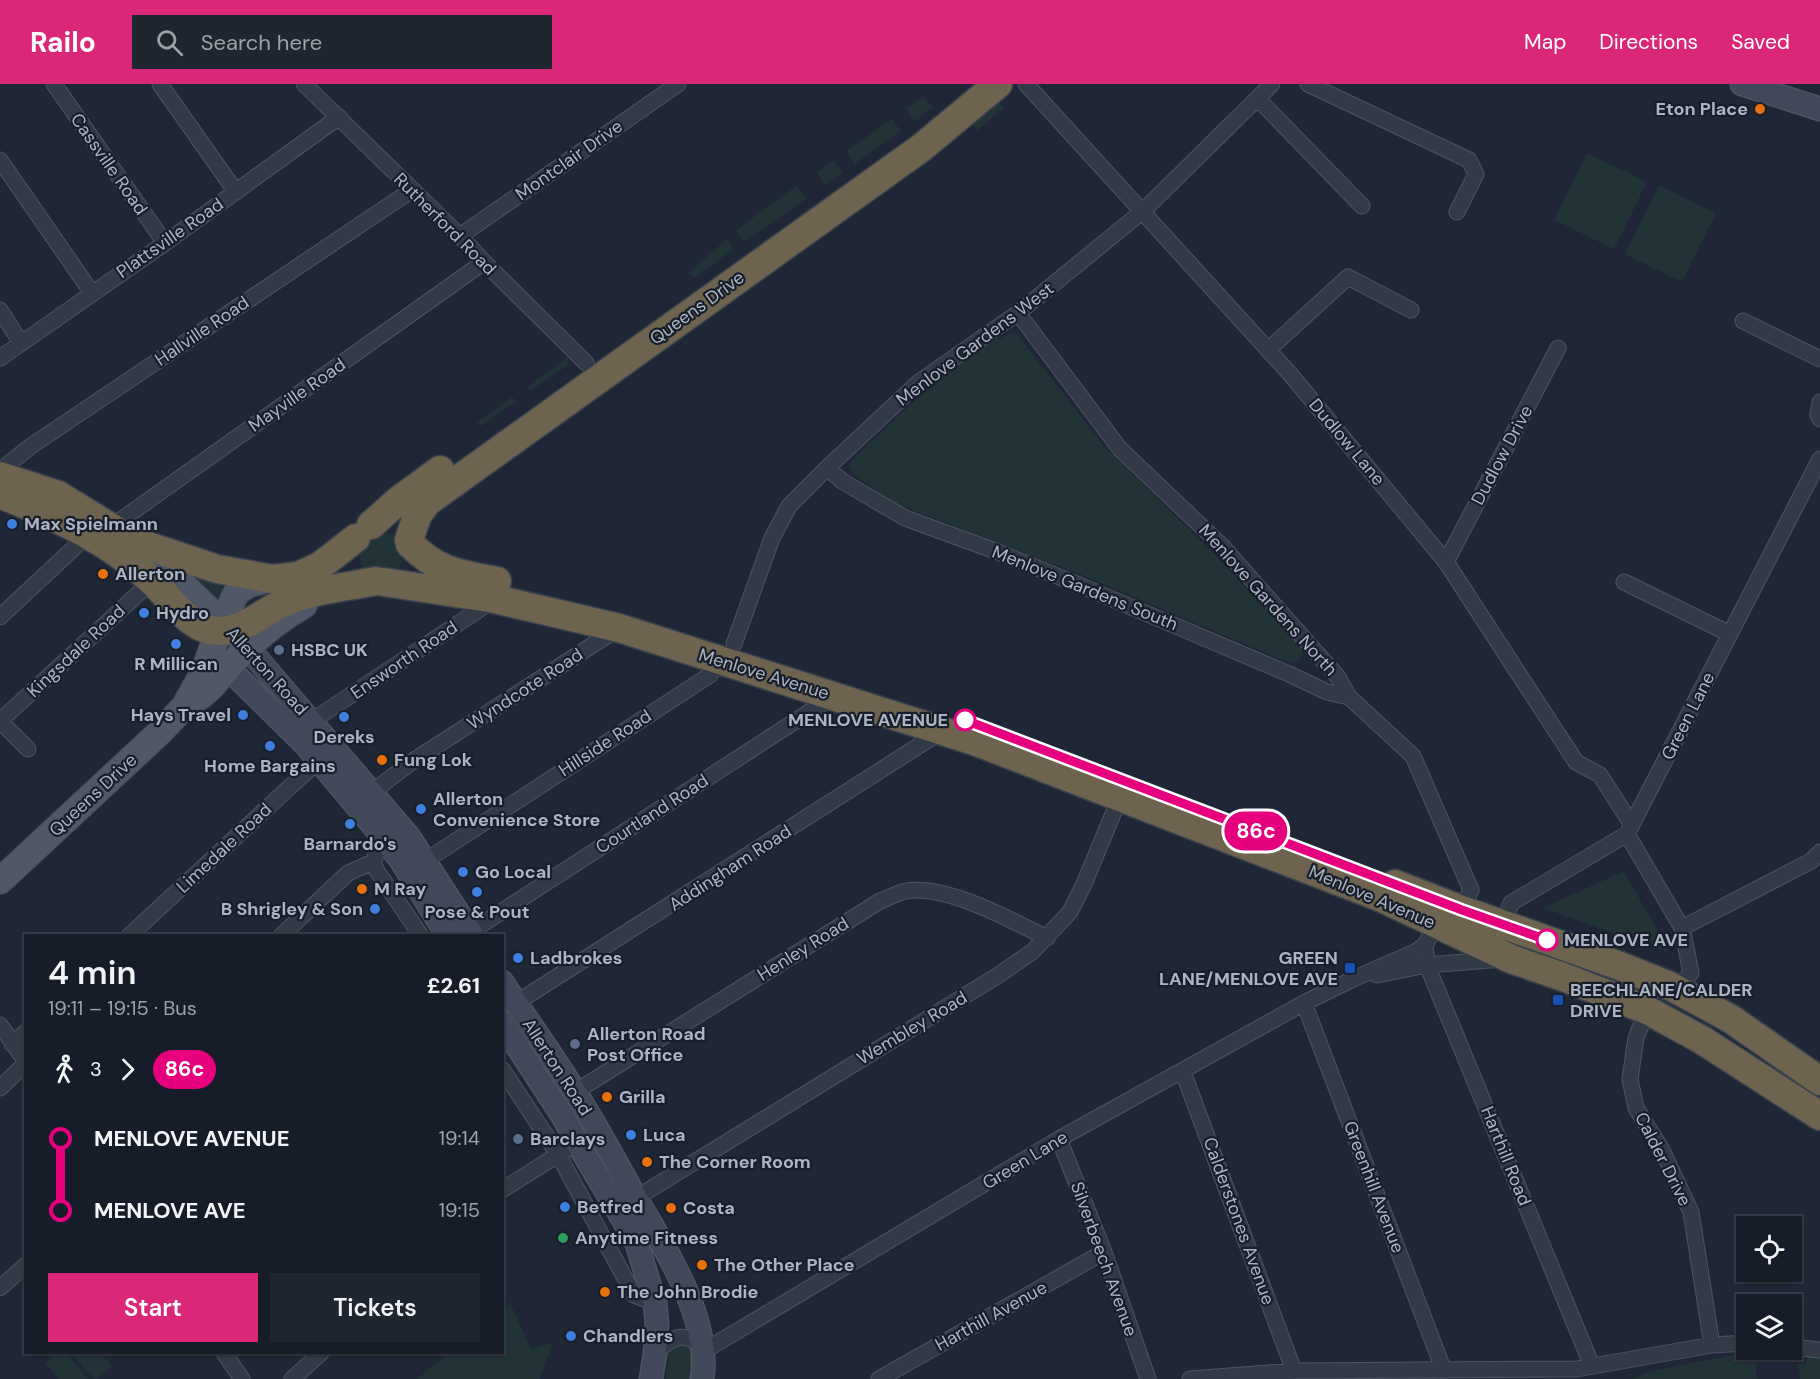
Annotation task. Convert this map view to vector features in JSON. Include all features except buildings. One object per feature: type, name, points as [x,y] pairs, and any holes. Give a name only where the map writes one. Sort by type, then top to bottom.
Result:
[{"type":"highway","name":"Queens Drive","points":[[363,531],[399,500],[586,363],[921,130],[978,84]]},
{"type":"highway","name":"Queens Drive","points":[[409,542],[417,516],[427,502],[921,148],[998,84]]},
{"type":"highway","name":"Allerton Road","points":[[2,489],[58,495],[110,533],[118,553],[224,640]]},
{"type":"highway","points":[[110,533],[217,569],[272,579],[298,576],[320,566],[363,531],[380,523],[397,527],[404,533],[411,552],[406,568],[400,575],[380,582],[303,596],[283,603],[224,640]]},
{"type":"highway","points":[[363,531],[352,547],[352,556],[360,572],[367,578],[380,582]]},
{"type":"highway","name":"Menlove Avenue","points":[[409,542],[423,558],[441,568],[462,575],[582,600],[657,620],[834,696],[942,731],[1382,898],[1431,935],[1566,978],[1647,1010],[1702,1040],[1820,1116]]},
{"type":"highway","name":"Menlove Avenue","points":[[380,582],[495,599],[727,652],[941,711],[1462,910],[1533,934],[1670,986],[1731,1019],[1820,1081]]},
{"type":"highway","points":[[1431,935],[1462,910]]},
{"type":"highway","points":[[1515,961],[1533,934]]},
{"type":"main road","points":[[1742,84],[1820,109]]},
{"type":"main road","name":"Allerton Road","points":[[110,533],[171,573],[224,640],[312,722],[409,837],[472,934]]},
{"type":"main road","name":"Queens Drive","points":[[0,881],[194,701],[203,673],[224,640],[230,605],[241,588],[248,584],[272,579]]},
{"type":"main road","points":[[224,640],[285,714],[312,752]]},
{"type":"main road","name":"Allerton Road","points":[[224,640],[250,690],[312,752],[383,837],[400,859],[447,934]]},
{"type":"main road","points":[[194,701],[218,688],[231,686],[250,690]]},
{"type":"main road","name":"Allerton Road","points":[[504,985],[576,1092],[668,1252],[694,1312],[703,1347],[702,1379]]},
{"type":"main road","name":"Allerton Road","points":[[504,1026],[564,1118],[568,1149],[636,1241],[655,1303],[657,1325],[651,1379]]},
{"type":"street","name":"Cassville Road","points":[[54,84],[165,243]]},
{"type":"street","points":[[160,84],[236,192]]},
{"type":"street","name":"Rutherford Road","points":[[304,84],[586,363]]},
{"type":"street","name":"Montclair Drive","points":[[460,236],[678,84]]},
{"type":"street","name":"Dudlow Lane","points":[[1026,84],[1268,350],[1446,562],[1576,762],[1600,775],[1682,928],[1691,973],[1685,980],[1670,986]]},
{"type":"street","name":"Menlove Gardens West","points":[[727,652],[772,538],[789,506],[919,382],[1018,313],[1143,211],[1272,84]]},
{"type":"street","points":[[1308,84],[1469,160],[1476,174],[1457,212]]},
{"type":"street","points":[[1258,99],[1362,206]]},
{"type":"street","name":"Plattsville Road","points":[[0,358],[165,243],[339,117]]},
{"type":"street","points":[[0,160],[92,293]]},
{"type":"street","name":"Hallville Road","points":[[2,489],[7,465],[14,458],[412,190]]},
{"type":"street","name":"Mayville Road","points":[[0,617],[75,547],[110,533],[484,262]]},
{"type":"street","points":[[1268,350],[1348,278],[1411,310]]},
{"type":"street","points":[[0,310],[21,343]]},
{"type":"street","name":"Menlove Gardens North","points":[[1018,313],[1120,449],[1222,546],[1338,677],[1349,697],[1413,756],[1471,890],[1462,910]]},
{"type":"street","points":[[1743,321],[1820,359]]},
{"type":"street","name":"Dudlow Drive","points":[[1446,562],[1558,348]]},
{"type":"street","points":[[1820,402],[1818,415],[1820,419]]},
{"type":"street","name":"Green Lane","points":[[1629,830],[1730,634],[1814,482],[1820,459]]},
{"type":"street","name":"Menlove Gardens South","points":[[827,468],[842,481],[905,518],[1084,587],[1327,692],[1349,697]]},
{"type":"street","name":"Kingsdale Road","points":[[0,721],[152,581]]},
{"type":"street","points":[[1624,582],[1730,634]]},
{"type":"street","name":"Ensworth Road","points":[[312,722],[495,599]]},
{"type":"street","name":"Wyndcote Road","points":[[372,792],[413,760],[619,628]]},
{"type":"street","name":"Hillside Road","points":[[424,861],[710,675],[727,652]]},
{"type":"street","name":"Courtland Road","points":[[472,934],[834,696]]},
{"type":"street","points":[[0,721],[28,749]]},
{"type":"street","name":"Addingham Road","points":[[516,1004],[942,731]]},
{"type":"street","name":"Limedale Road","points":[[131,934],[312,752]]},
{"type":"street","name":"Wembley Road","points":[[636,1198],[997,976],[1032,952],[1070,912],[1120,797]]},
{"type":"street","points":[[1503,924],[1511,903],[1629,830]]},
{"type":"street","points":[[383,837],[373,862],[378,874],[420,934]]},
{"type":"street","points":[[1682,928],[1817,859]]},
{"type":"street","points":[[283,934],[348,873],[373,862]]},
{"type":"street","name":"Henley Road","points":[[576,1092],[880,901],[907,891],[936,891],[975,904],[1047,938]]},
{"type":"street","name":"Green Lane","points":[[703,1347],[714,1345],[752,1324],[1059,1139],[1304,1003],[1415,952],[1431,935]]},
{"type":"street","name":"Harthill Road","points":[[1431,935],[1427,965],[1592,1366]]},
{"type":"street","name":"Green Lane","points":[[1353,979],[1427,965],[1515,961]]},
{"type":"street","name":"Greenhill Avenue","points":[[1304,1003],[1444,1371]]},
{"type":"street","name":"Calder Drive","points":[[1647,1010],[1636,1038],[1630,1078],[1636,1108],[1662,1150],[1691,1212],[1712,1345]]},
{"type":"street","points":[[0,1025],[24,1059]]},
{"type":"street","points":[[12,1044],[24,1034]]},
{"type":"street","points":[[0,1088],[24,1064]]},
{"type":"street","name":"Allerton Road","points":[[504,1071],[568,1149]]},
{"type":"street","name":"Calderstones Avenue","points":[[1183,1072],[1294,1371]]},
{"type":"street","name":"Silverbeech Avenue","points":[[1059,1139],[1104,1252],[1148,1379]]},
{"type":"street","points":[[504,1189],[568,1149]]},
{"type":"street","name":"Harthill Avenue","points":[[879,1379],[1104,1252]]},
{"type":"street","points":[[0,1288],[24,1266]]},
{"type":"street","points":[[655,1354],[666,1342],[679,1337],[693,1339],[703,1347]]},
{"type":"street","points":[[1190,1379],[1294,1371],[1576,1374],[1592,1366],[1712,1345],[1736,1344]]},
{"type":"street","points":[[1802,1348],[1820,1350]]},
{"type":"street","points":[[225,1354],[242,1379]]},
{"type":"street","points":[[292,1379],[320,1354]]},
{"type":"shaded area","points":[[923,96],[933,107],[914,122],[907,108]]},
{"type":"shaded area","points":[[999,103],[1005,107],[977,131],[973,120],[993,104]]},
{"type":"shaded area","points":[[892,119],[901,131],[855,164],[846,151]]},
{"type":"shaded area","points":[[1587,153],[1647,182],[1614,249],[1554,220]]},
{"type":"shaded area","points":[[834,160],[843,172],[825,185],[817,172]]},
{"type":"shaded area","points":[[1659,185],[1716,213],[1682,282],[1625,254]]},
{"type":"shaded area","points":[[796,186],[806,199],[744,242],[736,230]]},
{"type":"shaded area","points":[[727,239],[734,249],[694,278],[689,272]]},
{"type":"shaded area","points":[[1016,333],[1103,445],[1210,550],[1301,646],[1302,656],[1298,661],[1290,663],[1082,575],[894,503],[852,473],[849,464],[855,457],[932,386],[978,351],[999,339]]},
{"type":"shaded area","points":[[568,357],[568,365],[531,390],[527,387]]},
{"type":"shaded area","points":[[512,397],[516,401],[481,426],[477,423]]},
{"type":"shaded area","points":[[381,531],[391,534],[399,544],[404,558],[397,571],[365,570],[361,563],[359,553],[362,543]]},
{"type":"shaded area","points":[[185,573],[218,582],[224,589],[221,601],[215,602]]},
{"type":"shaded area","points":[[1624,871],[1669,952],[1543,908]]},
{"type":"shaded area","points":[[510,1303],[531,1349],[551,1343],[553,1346],[540,1379],[417,1379],[448,1354],[504,1354],[504,1308]]},
{"type":"shaded area","points":[[680,1345],[689,1347],[693,1351],[694,1379],[666,1379],[669,1353]]},
{"type":"shaded area","points":[[55,1354],[67,1354],[88,1379],[59,1379],[45,1363]]},
{"type":"shaded area","points":[[72,1354],[101,1354],[112,1366],[94,1379]]},
{"type":"shaded area","points":[[1809,1354],[1820,1356],[1820,1379],[1800,1379],[1798,1364],[1805,1365]]},
{"type":"shaded area","points":[[1736,1355],[1736,1360],[1755,1360],[1757,1379],[1630,1379],[1652,1371]]},
{"type":"bus line","name":"86c","points":[[965,720],[1462,910],[1547,940]]},
{"type":"place","name":"Eton Place","points":[[1760,109]]},
{"type":"place","name":"Max Spielmann","points":[[12,524]]},
{"type":"place","name":"Allerton","points":[[103,574]]},
{"type":"place","name":"Hydro","points":[[144,613]]},
{"type":"place","name":"R Millican","points":[[176,644]]},
{"type":"place","name":"HSBC UK","points":[[279,650]]},
{"type":"place","name":"Hays Travel","points":[[243,715]]},
{"type":"place","name":"Dereks","points":[[344,717]]},
{"type":"place","name":"MENLOVE AVENUE","points":[[965,720]]},
{"type":"place","name":"Home Bargains","points":[[270,746]]},
{"type":"place","name":"Fung Lok","points":[[382,760]]},
{"type":"place","name":"Allerton Convenience Store","points":[[421,809]]},
{"type":"place","name":"Barnardo's","points":[[350,824]]},
{"type":"place","name":"Go Local","points":[[463,872]]},
{"type":"place","name":"M Ray","points":[[362,889]]},
{"type":"place","name":"Pose & Pout","points":[[477,892]]},
{"type":"place","name":"B Shrigley & Son","points":[[375,909]]},
{"type":"place","name":"MENLOVE AVE","points":[[1547,940]]},
{"type":"place","name":"Ladbrokes","points":[[518,958]]},
{"type":"place","name":"GREEN LANE/MENLOVE AVE","points":[[1350,968]]},
{"type":"place","name":"BEECHLANE/CALDER DRIVE","points":[[1558,1000]]},
{"type":"place","name":"Allerton Road Post Office","points":[[575,1044]]},
{"type":"place","name":"Grilla","points":[[607,1097]]},
{"type":"place","name":"Luca","points":[[631,1135]]},
{"type":"place","name":"Barclays","points":[[518,1139]]},
{"type":"place","name":"The Corner Room","points":[[647,1162]]},
{"type":"place","name":"Betfred","points":[[565,1207]]},
{"type":"place","name":"Costa","points":[[671,1208]]},
{"type":"place","name":"Anytime Fitness","points":[[563,1238]]},
{"type":"place","name":"The Other Place","points":[[702,1265]]},
{"type":"place","name":"The John Brodie","points":[[605,1292]]},
{"type":"place","name":"Chandlers","points":[[571,1336]]}]
